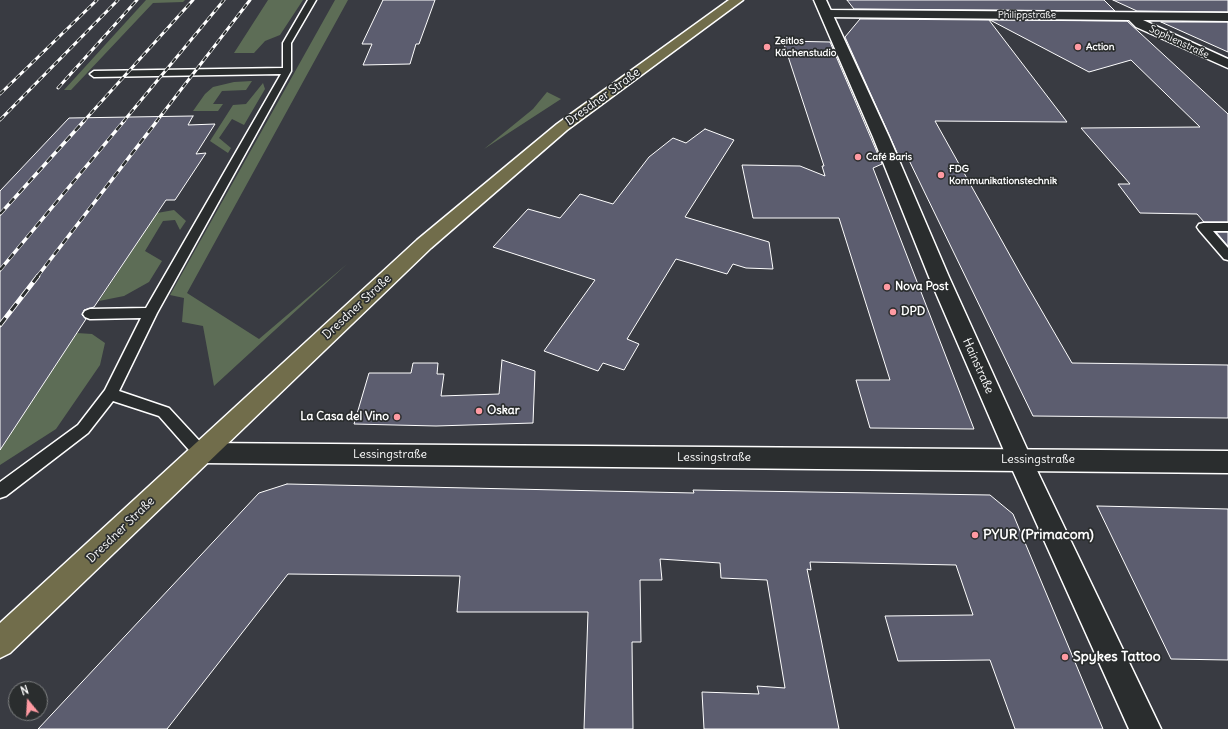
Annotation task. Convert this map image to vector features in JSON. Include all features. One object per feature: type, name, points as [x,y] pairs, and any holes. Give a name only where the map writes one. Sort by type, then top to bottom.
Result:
[{"type":"main road","name":"Dresdner Straße","points":[[0,643],[200,453],[424,244],[519,162],[604,96],[738,0]]},
{"type":"street","name":"Hainstraße","points":[[820,0],[881,137],[939,277],[1020,460],[1146,729]]},
{"type":"street","name":"Philippstraße","points":[[827,14],[1228,17]]},
{"type":"street","name":"Sophienstraße","points":[[1132,16],[1145,26],[1228,64]]},
{"type":"street","name":"Lessingstraße","points":[[200,453],[1228,462]]},
{"type":"lane","points":[[0,491],[83,429],[110,394],[150,313],[287,71],[287,43],[312,0]]},
{"type":"lane","points":[[94,74],[287,71]]},
{"type":"lane","points":[[1228,227],[1203,227],[1228,256]]},
{"type":"lane","points":[[90,314],[150,313]]},
{"type":"lane","points":[[110,394],[164,412],[200,453]]},
{"type":"green space","points":[[146,0],[185,0],[183,2],[153,3],[71,90],[64,90]]},
{"type":"green space","points":[[268,0],[303,0],[280,35],[265,41],[254,53],[234,53]]},
{"type":"green space","points":[[335,0],[348,0],[187,293],[259,339],[347,264],[214,386],[203,326],[182,322],[184,298],[170,295]]},
{"type":"green space","points":[[252,81],[246,90],[222,91],[213,104],[223,104],[218,111],[193,111],[205,94],[213,87],[234,82]]},
{"type":"green space","points":[[263,83],[265,89],[244,125],[232,119],[219,138],[231,148],[228,153],[210,141],[233,105],[246,104]]},
{"type":"green space","points":[[547,92],[561,99],[484,149],[533,109]]},
{"type":"green space","points":[[174,210],[186,221],[180,230],[175,220],[163,221],[145,251],[162,261],[149,282],[124,296],[99,301],[157,213]]},
{"type":"green space","points":[[77,333],[92,334],[105,343],[100,365],[56,429],[0,465],[0,450]]},
{"type":"building","points":[[383,0],[435,0],[419,44],[416,44],[410,64],[363,65],[372,44],[362,44]]},
{"type":"building","points":[[847,0],[1104,0],[1115,11],[854,9]]},
{"type":"building","points":[[1113,0],[1228,0],[1228,12],[1137,11]]},
{"type":"building","points":[[860,19],[989,20],[1067,122],[935,121],[1072,363],[1228,365],[1228,418],[1033,416],[906,154],[899,157],[845,37]]},
{"type":"building","points":[[990,20],[1127,21],[1228,114],[1228,222],[1204,222],[1197,214],[1140,213],[1118,184],[1130,184],[1081,128],[1200,127],[1131,60],[1089,72]]},
{"type":"building","points":[[1161,22],[1228,22],[1228,52]]},
{"type":"building","points":[[783,41],[830,42],[882,164],[873,168],[974,429],[870,428],[856,380],[890,380],[839,218],[753,218],[742,165],[800,166],[825,176],[822,166],[824,166]]},
{"type":"building","points":[[193,116],[188,125],[215,124],[196,154],[206,153],[175,200],[166,200],[94,307],[84,310],[82,315],[86,319],[0,450],[0,191],[69,118]]},
{"type":"building","points":[[705,129],[734,140],[685,217],[769,242],[773,269],[746,268],[733,264],[727,274],[676,259],[627,339],[639,344],[624,370],[603,363],[598,371],[544,351],[595,280],[493,247],[528,209],[560,218],[580,194],[613,204],[649,157],[673,138],[686,143]]},
{"type":"building","points":[[1216,232],[1228,232],[1228,246]]},
{"type":"building","points":[[502,360],[535,371],[533,423],[436,426],[354,424],[369,373],[411,373],[413,363],[438,363],[437,374],[444,374],[441,396],[499,394]]},
{"type":"building","points":[[287,484],[694,493],[693,490],[990,495],[1013,514],[1103,729],[1015,729],[990,660],[898,661],[885,616],[973,615],[956,565],[810,562],[811,570],[807,569],[839,729],[704,729],[702,692],[759,694],[757,686],[785,688],[767,580],[721,578],[720,563],[660,559],[662,580],[640,580],[641,642],[632,642],[633,729],[584,729],[588,612],[457,612],[460,576],[288,574],[167,729],[38,729],[45,721],[48,721],[48,718],[259,493]]},
{"type":"building","points":[[1097,506],[1228,509],[1228,660],[1171,659]]},
{"type":"railway","points":[[0,94],[97,0]]},
{"type":"railway","points":[[0,120],[118,0]]},
{"type":"railway","points":[[58,88],[137,0]]},
{"type":"railway","points":[[83,122],[193,0]]},
{"type":"railway","points":[[123,122],[224,0]]},
{"type":"railway","points":[[156,122],[250,0]]},
{"type":"railway","points":[[0,214],[84,121]]},
{"type":"railway","points":[[0,270],[124,121]]},
{"type":"railway","points":[[37,277],[157,121]]},
{"type":"railway","points":[[0,325],[38,276]]},
{"type":"place","name":"Zeitlos Küchenstudio","points":[[767,47]]},
{"type":"place","name":"Action","points":[[1078,47]]},
{"type":"place","name":"Café Baris","points":[[858,157]]},
{"type":"place","name":"FDG Kommunikationstechnik","points":[[941,175]]},
{"type":"place","name":"Nova Post","points":[[887,287]]},
{"type":"place","name":"DPD","points":[[893,312]]},
{"type":"place","name":"Oskar","points":[[479,411]]},
{"type":"place","name":"La Casa del Vino","points":[[397,417]]},
{"type":"place","name":"PYUR (Primacom)","points":[[975,535]]},
{"type":"place","name":"Spykes Tattoo","points":[[1065,657]]}]
